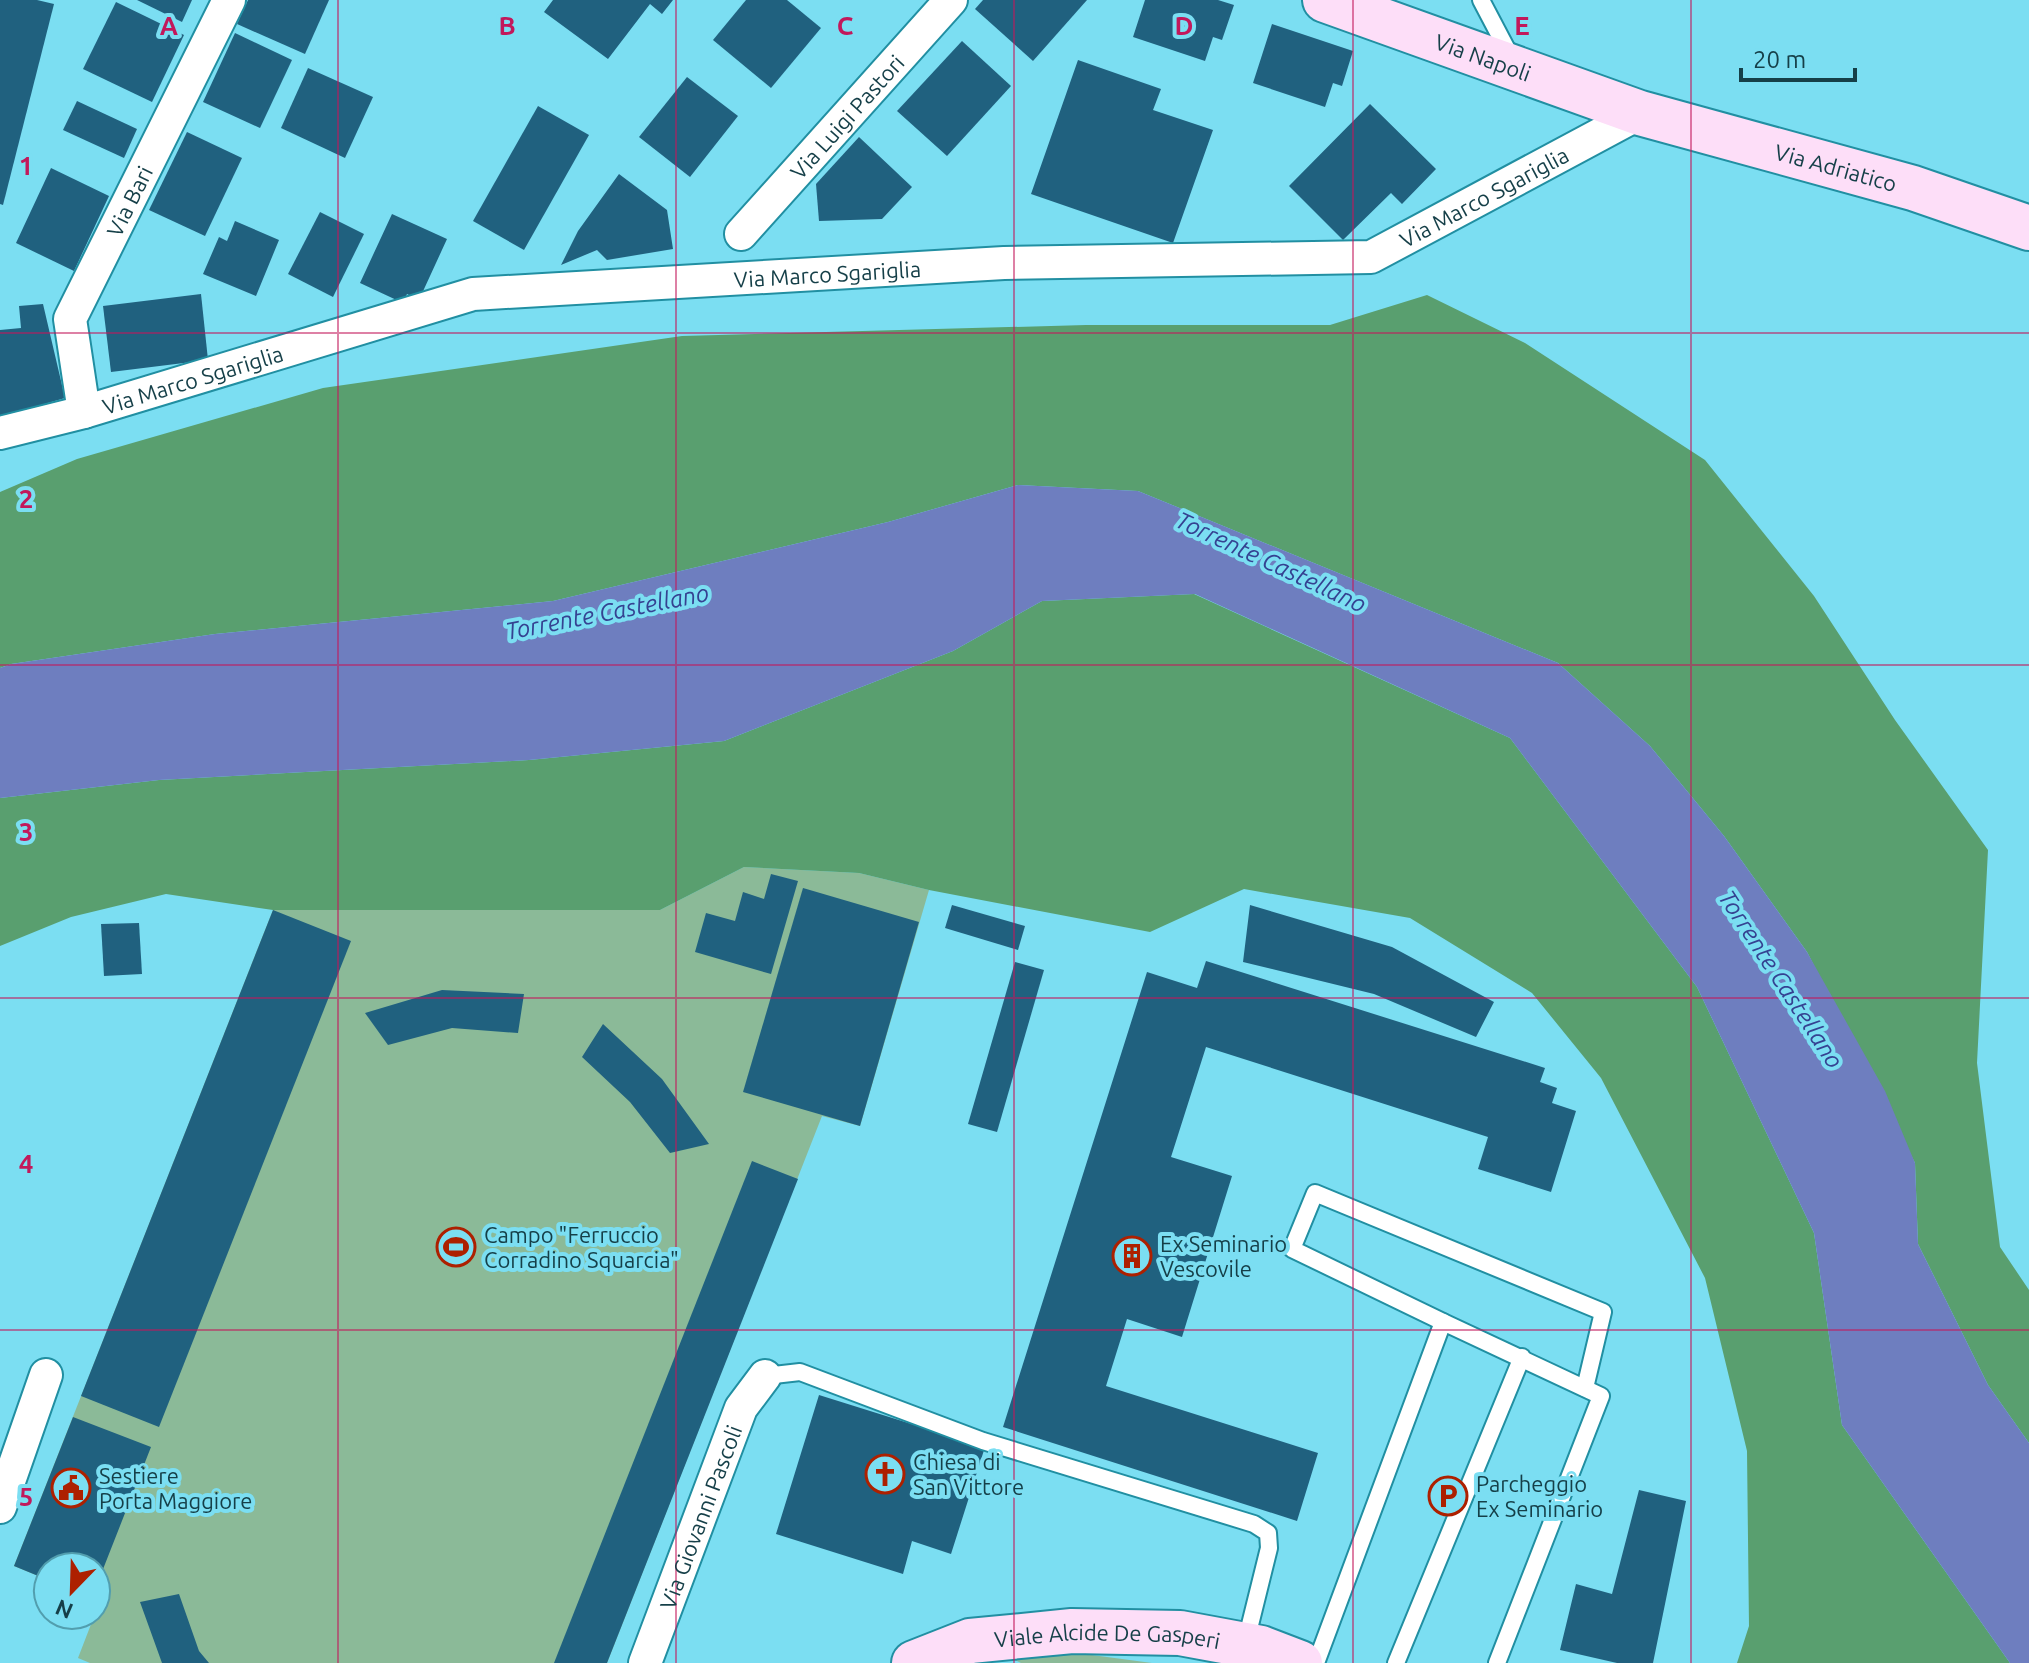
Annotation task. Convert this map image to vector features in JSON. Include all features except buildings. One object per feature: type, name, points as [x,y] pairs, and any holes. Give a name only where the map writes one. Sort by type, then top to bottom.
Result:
[{"type":"main road","name":"Via Napoli","points":[[1325,0],[1640,113]]},
{"type":"main road","name":"Via Adriatico","points":[[1640,113],[1913,188],[2029,228]]},
{"type":"main road","name":"Viale Alcide De Gasperi","points":[[914,1663],[970,1641],[1072,1631],[1180,1633],[1245,1645],[1298,1662]]},
{"type":"street","name":"Via Bari","points":[[84,412],[70,319],[229,0]]},
{"type":"street","name":"Via Luigi Pastori","points":[[741,234],[951,0]]},
{"type":"street","name":"Via Marco Sgariglia","points":[[0,433],[84,412],[473,294],[1004,263],[1371,257],[1640,113]]},
{"type":"street","points":[[0,1507],[46,1375]]},
{"type":"street","name":"Via Giovanni Pascoli","points":[[645,1663],[741,1408],[765,1376]]},
{"type":"lane","points":[[1481,0],[1517,70]]},
{"type":"lane","points":[[1497,1663],[1601,1396],[1292,1249],[1315,1193],[1603,1312],[1585,1388]]},
{"type":"lane","points":[[1298,1662],[1443,1322]]},
{"type":"lane","points":[[1396,1663],[1522,1357]]},
{"type":"lane","points":[[765,1376],[800,1372],[983,1441],[1254,1524],[1268,1533],[1269,1548],[1245,1645]]},
{"type":"green space","points":[[1427,295],[1525,343],[1705,460],[1814,596],[1895,720],[1988,850],[1977,1063],[2000,1247],[2029,1290],[2029,1443],[1988,1385],[1918,1244],[1915,1163],[1807,952],[1724,836],[1650,746],[1558,663],[1138,491],[1018,485],[888,522],[553,601],[215,634],[0,668],[0,492],[77,459],[323,388],[682,336],[1086,325],[1330,325]]},
{"type":"green space","points":[[1194,594],[1510,738],[1697,987],[1814,1233],[1842,1425],[2010,1663],[1737,1663],[1749,1626],[1747,1451],[1705,1278],[1601,1078],[1532,993],[1410,918],[1244,889],[1150,932],[929,890],[859,873],[744,867],[660,910],[273,910],[166,894],[71,917],[0,946],[0,798],[159,780],[529,760],[724,741],[953,651],[1042,601]]},
{"type":"green space","name":"Campo \"Ferruccio Corradino Squarcia\"","points":[[744,867],[859,873],[929,890],[860,1126],[822,1116],[607,1663],[90,1663],[78,1658],[88,1631],[112,1631],[112,1551],[32,1551],[32,1573],[14,1566],[273,910],[660,910]]},
{"type":"green space","points":[[1077,1653],[1152,1663],[1021,1663],[1013,1659]]},
{"type":"water","name":"Torrente Castellano","points":[[1018,485],[1138,491],[1558,663],[1650,746],[1724,836],[1807,952],[1885,1091],[1915,1163],[1918,1244],[1988,1385],[2029,1443],[2029,1663],[2010,1663],[1842,1425],[1814,1233],[1697,987],[1510,738],[1195,594],[1042,601],[953,651],[724,741],[529,760],[159,780],[0,798],[0,668],[11,664],[215,634],[553,601],[888,522]]},
{"type":"place","name":"Campo \"Ferruccio Corradino Squarcia\"","points":[[456,1247]]},
{"type":"place","name":"Ex Seminario Vescovile","points":[[1132,1256]]},
{"type":"place","name":"Chiesa di San Vittore","points":[[885,1474]]},
{"type":"place","name":"Sestiere Porta Maggiore","points":[[71,1488]]},
{"type":"place","name":"Parcheggio Ex Seminario","points":[[1448,1496]]}]
